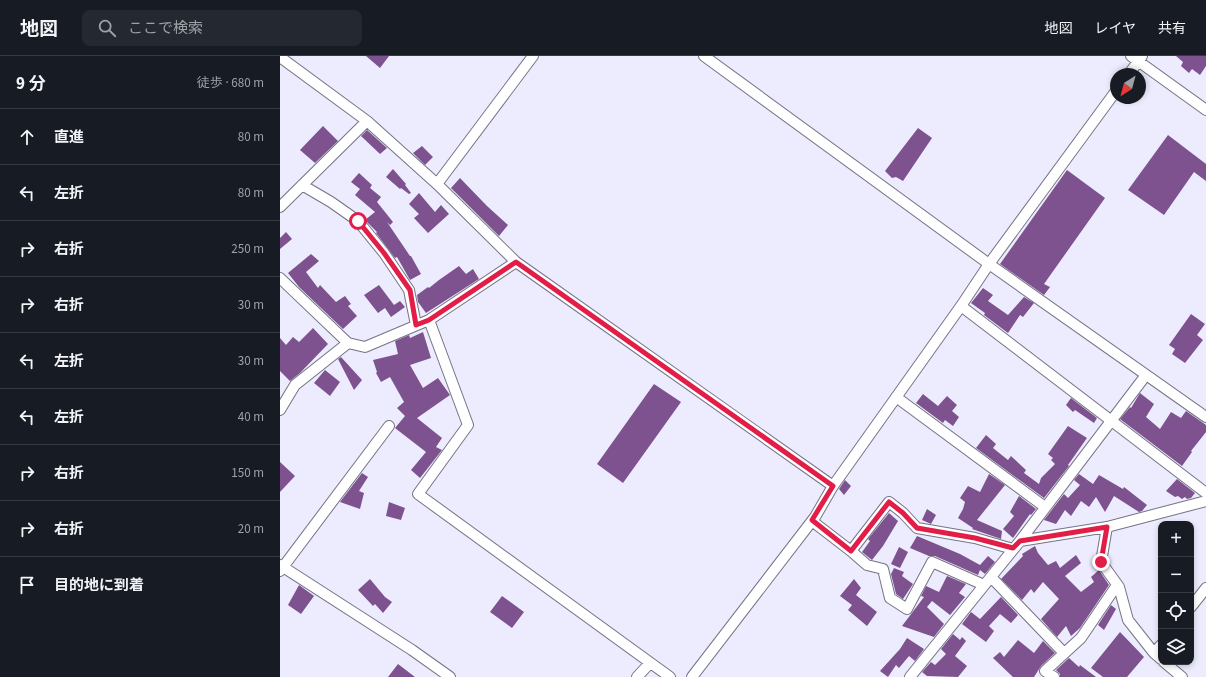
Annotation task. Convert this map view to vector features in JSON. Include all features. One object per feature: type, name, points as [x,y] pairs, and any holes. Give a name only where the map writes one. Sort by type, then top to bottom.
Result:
[{"type":"street","points":[[437,184],[533,56]]},
{"type":"street","points":[[704,56],[989,264],[1206,417]]},
{"type":"street","points":[[280,57],[367,121],[437,184],[516,262],[833,486]]},
{"type":"street","points":[[1132,68],[1137,58],[1206,110]]},
{"type":"street","points":[[692,677],[812,520],[833,486],[961,306],[989,264],[1110,99]]},
{"type":"street","points":[[280,207],[367,121]]},
{"type":"street","points":[[302,185],[331,202],[358,221],[384,253],[410,290],[416,325]]},
{"type":"street","points":[[281,280],[348,343],[364,347],[429,320],[516,262]]},
{"type":"street","points":[[961,306],[1206,493]]},
{"type":"street","points":[[429,320],[468,425],[418,494],[670,677]]},
{"type":"street","points":[[280,410],[295,385],[348,343]]},
{"type":"street","points":[[916,675],[1146,375]]},
{"type":"street","points":[[896,397],[1045,507]]},
{"type":"street","points":[[390,426],[281,568],[412,650],[450,677]]},
{"type":"street","points":[[851,551],[889,502],[903,513],[917,528],[1016,545],[1107,527],[1206,501]]},
{"type":"street","points":[[812,520],[867,565],[883,569],[890,598],[907,609],[932,562],[984,585]]},
{"type":"street","points":[[1107,527],[1101,562],[1118,585],[1128,620],[1158,656]]},
{"type":"street","points":[[991,577],[1064,653]]},
{"type":"street","points":[[1054,677],[1045,671],[1081,638],[1118,585]]},
{"type":"street","points":[[1194,603],[1206,588]]},
{"type":"street","points":[[637,677],[650,663]]},
{"type":"street","points":[[1168,665],[1182,677]]},
{"type":"building","points":[[366,56],[389,56],[380,68]]},
{"type":"building","points":[[1176,56],[1206,56],[1206,66],[1200,75],[1192,69],[1189,73],[1181,66],[1183,62]]},
{"type":"building","points":[[323,126],[338,141],[315,163],[300,150]]},
{"type":"building","points":[[918,128],[932,138],[903,181],[896,177],[892,178],[885,171]]},
{"type":"building","points":[[367,130],[387,148],[380,154],[361,136]]},
{"type":"building","points":[[1168,135],[1206,164],[1206,181],[1194,172],[1164,215],[1128,190]]},
{"type":"building","points":[[422,146],[433,157],[425,165],[413,153]]},
{"type":"building","points":[[393,169],[406,184],[405,185],[411,193],[409,194],[401,188],[400,189],[386,177]]},
{"type":"building","points":[[1067,170],[1105,198],[1044,284],[1050,287],[1044,295],[1000,264]]},
{"type":"building","points":[[359,173],[372,185],[370,188],[381,197],[377,202],[393,222],[390,225],[387,222],[411,256],[421,274],[410,280],[397,257],[395,258],[376,233],[377,232],[365,220],[375,212],[355,195],[360,189],[351,182]]},
{"type":"building","points":[[460,178],[508,225],[499,236],[451,188]]},
{"type":"building","points":[[419,193],[435,212],[441,205],[449,214],[428,233],[414,218],[419,214],[409,204]]},
{"type":"building","points":[[286,232],[292,239],[280,249],[280,238]]},
{"type":"building","points":[[311,254],[319,261],[306,272],[318,288],[320,285],[336,302],[345,296],[351,304],[348,306],[357,316],[343,329],[299,287],[288,273]]},
{"type":"building","points":[[459,266],[466,274],[473,269],[479,279],[426,313],[418,302],[417,295]]},
{"type":"building","points":[[379,285],[394,305],[400,301],[405,307],[391,317],[385,308],[378,313],[364,295]]},
{"type":"building","points":[[983,288],[993,295],[988,301],[1008,315],[1024,297],[1034,303],[1023,317],[1020,315],[1008,333],[971,303]]},
{"type":"building","points":[[1191,314],[1205,324],[1197,335],[1203,340],[1185,363],[1172,354],[1175,349],[1169,345]]},
{"type":"building","points":[[313,328],[328,344],[300,373],[290,381],[280,371],[280,338],[286,345],[293,337],[299,342]]},
{"type":"building","points":[[423,332],[431,358],[410,365],[423,388],[438,378],[450,395],[417,418],[442,438],[436,447],[442,450],[420,478],[411,470],[426,452],[395,428],[405,416],[397,408],[404,402],[390,377],[381,382],[376,373],[373,360],[398,354],[395,341],[409,335],[410,338]]},
{"type":"building","points":[[341,357],[362,380],[354,390],[338,359]]},
{"type":"building","points":[[325,370],[340,382],[330,396],[314,383]]},
{"type":"building","points":[[654,384],[681,402],[623,483],[597,464]]},
{"type":"building","points":[[1140,393],[1154,404],[1146,417],[1160,429],[1171,412],[1181,418],[1186,411],[1206,425],[1206,432],[1191,451],[1192,452],[1182,466],[1120,419],[1130,407],[1131,408]]},
{"type":"building","points":[[923,394],[938,406],[947,396],[957,405],[952,411],[959,417],[953,426],[945,420],[943,423],[916,403]]},
{"type":"building","points":[[1071,398],[1097,418],[1094,423],[1075,410],[1073,412],[1066,405]]},
{"type":"building","points":[[1068,426],[1087,438],[1068,465],[1069,466],[1044,498],[976,448],[986,435],[996,444],[993,448],[1008,460],[1011,456],[1026,470],[1024,473],[1039,484],[1041,478],[1055,464],[1051,460],[1053,458],[1048,454]]},
{"type":"building","points":[[280,462],[295,476],[280,492]]},
{"type":"building","points":[[362,473],[368,477],[359,491],[364,493],[360,509],[340,502]]},
{"type":"building","points":[[989,474],[1005,485],[977,520],[1002,531],[1001,539],[972,529],[973,528],[958,518],[965,502],[960,498],[968,486],[980,492]]},
{"type":"building","points":[[1079,474],[1093,484],[1099,475],[1123,489],[1124,487],[1147,505],[1142,511],[1139,512],[1114,496],[1105,512],[1096,497],[1089,507],[1081,501],[1071,516],[1065,510],[1056,524],[1044,520],[1064,494],[1068,498],[1080,485],[1074,480]]},
{"type":"building","points":[[1177,479],[1195,493],[1191,498],[1187,499],[1185,497],[1182,499],[1178,496],[1175,497],[1166,491]]},
{"type":"building","points":[[845,480],[851,486],[844,495],[839,489]]},
{"type":"building","points":[[1019,496],[1036,509],[1031,515],[1030,514],[1013,538],[1003,529],[1014,516],[1010,512]]},
{"type":"building","points":[[389,502],[405,508],[401,520],[386,516]]},
{"type":"building","points":[[927,509],[936,515],[931,524],[922,520]]},
{"type":"building","points":[[889,513],[898,521],[883,546],[872,560],[862,552],[870,541],[868,539]]},
{"type":"building","points":[[917,536],[960,554],[980,565],[988,556],[995,562],[985,574],[980,570],[978,575],[935,556],[929,556],[910,548]]},
{"type":"building","points":[[1035,546],[1038,553],[1048,565],[1056,561],[1060,568],[1076,555],[1081,563],[1065,576],[1081,592],[1094,582],[1091,577],[1099,570],[1109,585],[1080,628],[1071,636],[1066,626],[1057,637],[1041,619],[1059,599],[1043,582],[1034,593],[1031,589],[1022,600],[1001,579],[1023,556],[1022,554]]},
{"type":"building","points":[[899,547],[908,552],[900,568],[891,564]]},
{"type":"building","points":[[894,568],[904,572],[902,576],[913,584],[903,599],[896,594],[891,574]]},
{"type":"building","points":[[947,576],[966,584],[959,593],[965,597],[950,615],[932,601],[927,607],[944,624],[934,637],[902,626],[924,597],[921,596],[926,586],[939,592]]},
{"type":"building","points":[[370,579],[385,597],[392,602],[383,613],[375,604],[373,606],[358,590]]},
{"type":"building","points":[[854,579],[861,588],[856,595],[877,612],[867,626],[848,610],[852,605],[840,596]]},
{"type":"building","points":[[299,585],[314,596],[301,614],[288,605]]},
{"type":"building","points":[[502,596],[524,612],[512,628],[490,612]]},
{"type":"building","points":[[1001,597],[1018,615],[1011,623],[1000,614],[989,626],[994,631],[986,642],[962,624],[971,612],[980,619]]},
{"type":"building","points":[[1111,605],[1116,609],[1104,630],[1098,625]]},
{"type":"building","points":[[1120,632],[1144,657],[1127,677],[1103,677],[1091,668]]},
{"type":"building","points":[[953,634],[960,640],[962,637],[966,641],[955,656],[967,666],[958,677],[927,676],[922,672],[931,662],[935,665],[946,654],[941,649]]},
{"type":"building","points":[[907,638],[924,649],[915,661],[909,656],[899,668],[896,665],[888,677],[880,671],[900,649]]},
{"type":"building","points":[[1018,640],[1034,653],[1043,641],[1055,653],[1041,666],[1034,677],[1013,677],[993,658],[1000,652],[1004,657]]},
{"type":"building","points":[[1069,658],[1079,667],[1080,665],[1096,677],[1060,677],[1060,674],[1056,670]]},
{"type":"building","points":[[398,664],[415,677],[388,677]]},
{"type":"route","points":[[358,221],[384,253],[410,290],[416,325],[429,320],[516,262],[833,486],[812,520],[851,551],[889,502],[903,513],[917,528],[975,538],[1013,548],[1020,541],[1107,527],[1101,562]]}]
